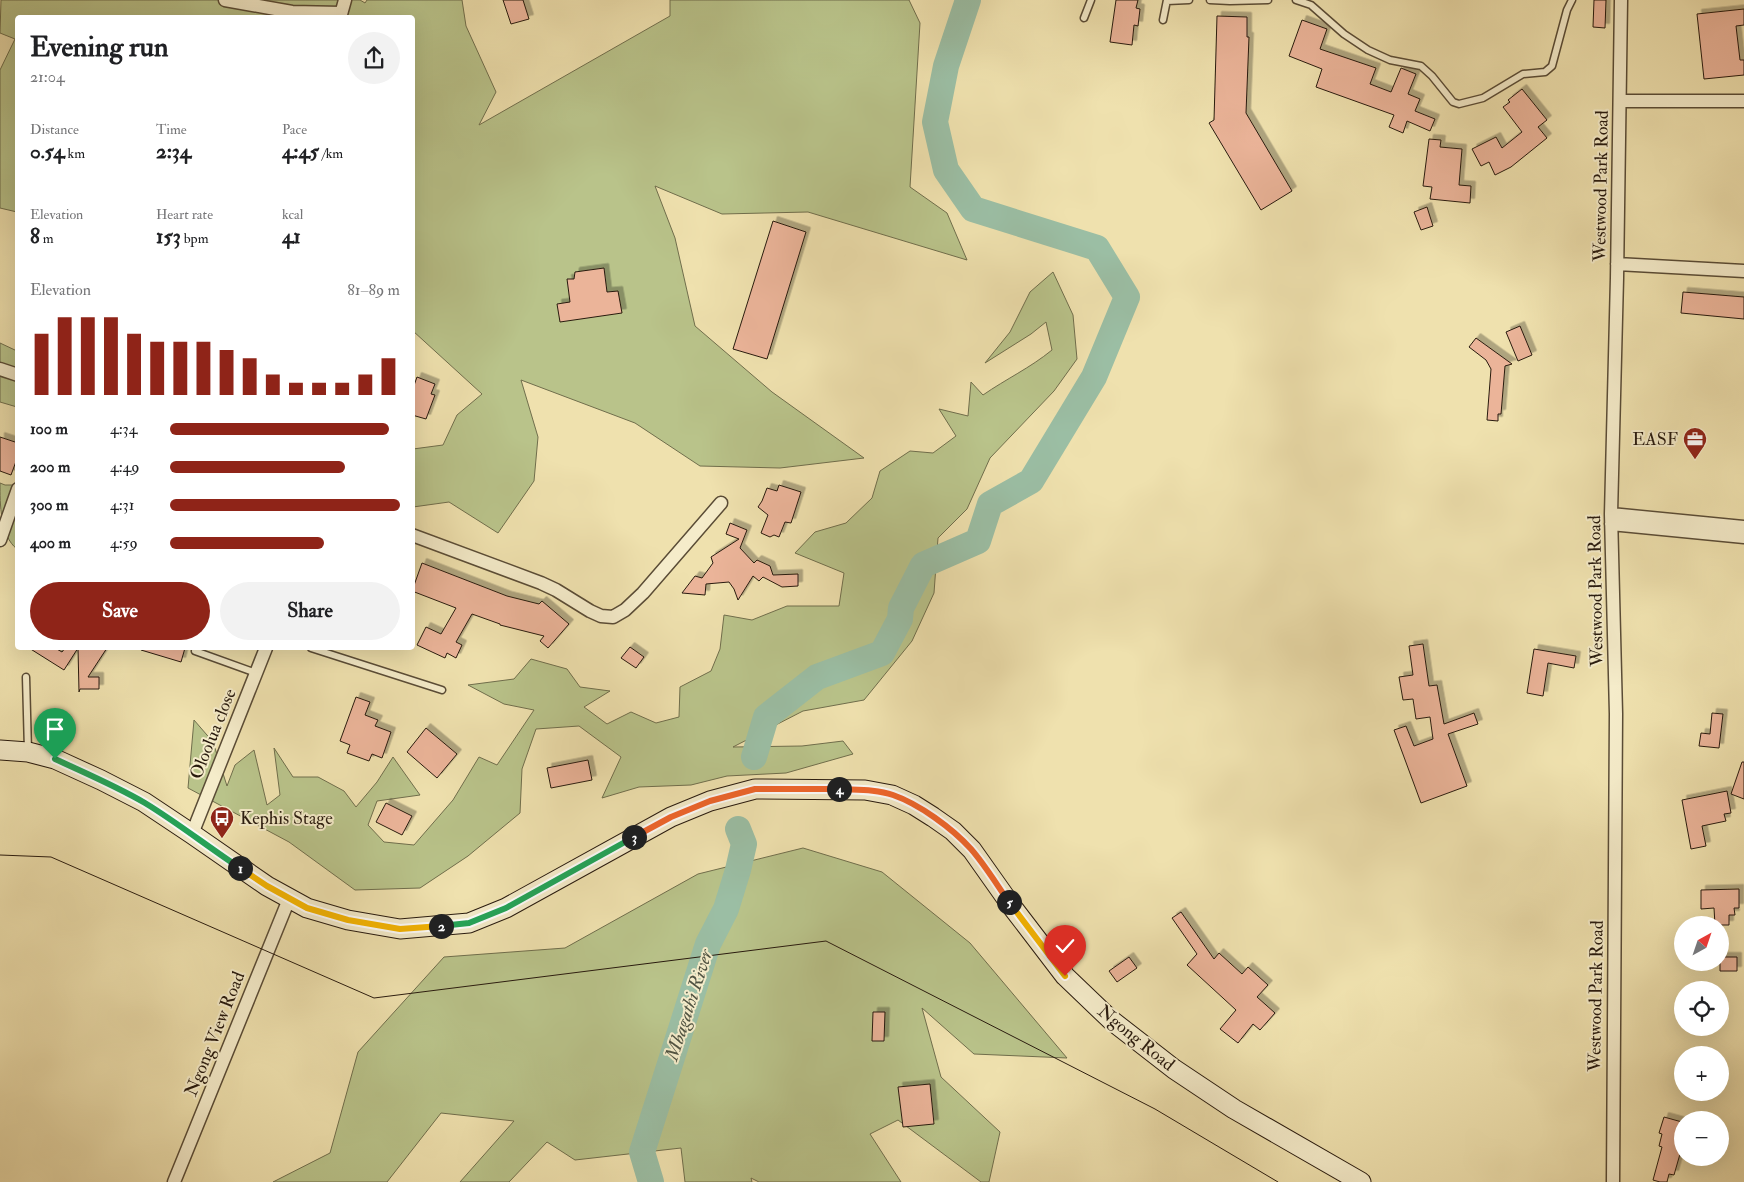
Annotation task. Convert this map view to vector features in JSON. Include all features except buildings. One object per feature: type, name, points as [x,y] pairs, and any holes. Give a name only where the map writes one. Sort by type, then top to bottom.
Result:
[{"type":"main road","name":"Ngong Road","points":[[0,750],[28,752],[55,759],[144,802],[259,881],[307,908],[340,918],[400,929],[469,923],[506,908],[671,817],[710,801],[755,789],[865,790],[892,795],[914,804],[953,831],[972,850],[1065,976],[1111,1020],[1174,1069],[1234,1109],[1361,1182]]},
{"type":"street","points":[[225,0],[292,12],[340,15],[344,0]]},
{"type":"street","name":"Westwood Park Road","points":[[1613,1182],[1616,714],[1611,519],[1621,0]]},
{"type":"street","points":[[1620,101],[1744,101]]},
{"type":"street","points":[[1617,264],[1744,271]]},
{"type":"street","points":[[0,369],[15,374]]},
{"type":"street","points":[[0,540],[15,498]]},
{"type":"street","points":[[415,536],[541,583],[590,611],[601,616],[613,617],[625,610],[642,593],[721,503]]},
{"type":"street","points":[[1611,519],[1744,527]]},
{"type":"street","points":[[1611,519],[1744,537]]},
{"type":"street","name":"Oloolua close","points":[[192,834],[265,650]]},
{"type":"street","name":"Ngong View Road","points":[[174,1182],[289,899]]},
{"type":"lane","points":[[1084,18],[1091,0]]},
{"type":"lane","points":[[1163,20],[1167,1],[1188,0]]},
{"type":"lane","points":[[1210,0],[1230,2],[1268,0]]},
{"type":"lane","points":[[1296,0],[1311,5],[1344,34],[1368,50],[1390,60],[1422,66],[1453,102],[1460,104],[1483,98],[1523,74],[1545,72],[1552,66],[1567,10],[1572,0]]},
{"type":"lane","points":[[317,650],[442,690]]},
{"type":"lane","points":[[195,651],[256,673]]},
{"type":"lane","points":[[26,677],[28,752]]},
{"type":"green space","points":[[1,0],[360,0],[365,3],[367,0],[462,0],[466,26],[496,92],[479,125],[670,16],[670,0],[909,0],[920,23],[910,187],[947,213],[967,260],[808,212],[722,214],[655,186],[675,238],[695,326],[772,392],[864,458],[780,468],[700,466],[635,423],[521,380],[538,437],[534,481],[498,533],[449,502],[415,507],[415,449],[443,445],[457,415],[482,394],[415,333],[415,15],[15,15],[15,39],[0,33]]},
{"type":"green space","points":[[15,39],[15,212],[0,208],[0,70]]},
{"type":"green space","points":[[1053,272],[1073,315],[1077,359],[1054,391],[990,458],[967,509],[938,538],[934,593],[912,641],[864,700],[803,711],[733,747],[802,746],[843,741],[853,754],[786,773],[727,776],[691,785],[639,787],[602,798],[621,757],[579,726],[536,729],[522,769],[520,813],[468,856],[420,888],[355,890],[289,842],[188,788],[194,720],[213,742],[227,786],[235,765],[254,750],[267,805],[280,795],[274,748],[293,777],[318,777],[344,791],[356,807],[377,782],[393,757],[420,795],[377,801],[368,825],[384,842],[414,845],[453,800],[479,757],[497,765],[534,710],[504,704],[468,685],[514,679],[531,659],[567,669],[580,687],[610,691],[584,707],[607,724],[631,712],[656,723],[679,717],[680,687],[711,671],[720,649],[724,615],[752,620],[787,606],[839,606],[844,573],[795,553],[815,532],[846,523],[872,498],[880,471],[910,451],[933,453],[956,436],[939,409],[968,416],[971,382],[983,395],[1052,350],[1046,322],[1031,334],[985,363],[1010,332],[1030,292]]},
{"type":"green space","points":[[0,343],[15,350],[15,406],[0,402]]},
{"type":"green space","points":[[0,483],[15,485],[15,547],[7,536],[1,510]]},
{"type":"green space","points":[[803,848],[882,872],[970,943],[1067,1058],[974,1054],[922,1008],[941,1077],[1000,1132],[989,1182],[981,1182],[898,1120],[870,1134],[901,1182],[759,1182],[751,1178],[752,1182],[685,1182],[681,1148],[575,1160],[547,1142],[509,1182],[460,1182],[514,1121],[441,1113],[387,1182],[273,1182],[330,1153],[358,1052],[444,957],[565,948],[698,874]]},
{"type":"waterway","points":[[754,757],[766,717],[817,677],[882,653],[900,619],[901,608],[923,565],[978,541],[990,504],[1031,481],[1094,377],[1127,297],[1097,248],[973,209],[946,170],[935,122],[946,66],[968,0]]},
{"type":"waterway","name":"Mbagathi River","points":[[651,1182],[642,1152],[708,944],[726,909],[738,870],[744,844],[738,829]]},
{"type":"tram line","points":[[0,855],[51,857],[374,998],[826,941],[1155,1109],[1278,1182]]},
{"type":"place","name":"EASF","points":[[1695,460]]},
{"type":"place","name":"Kephis Stage","points":[[222,839]]},
{"type":"route","points":[[55,759],[144,802],[267,886],[307,908],[348,920],[400,929],[469,923],[506,908],[671,817],[710,801],[755,789],[865,790],[892,795],[914,804],[953,831],[972,850],[1043,949],[1065,976]]}]
